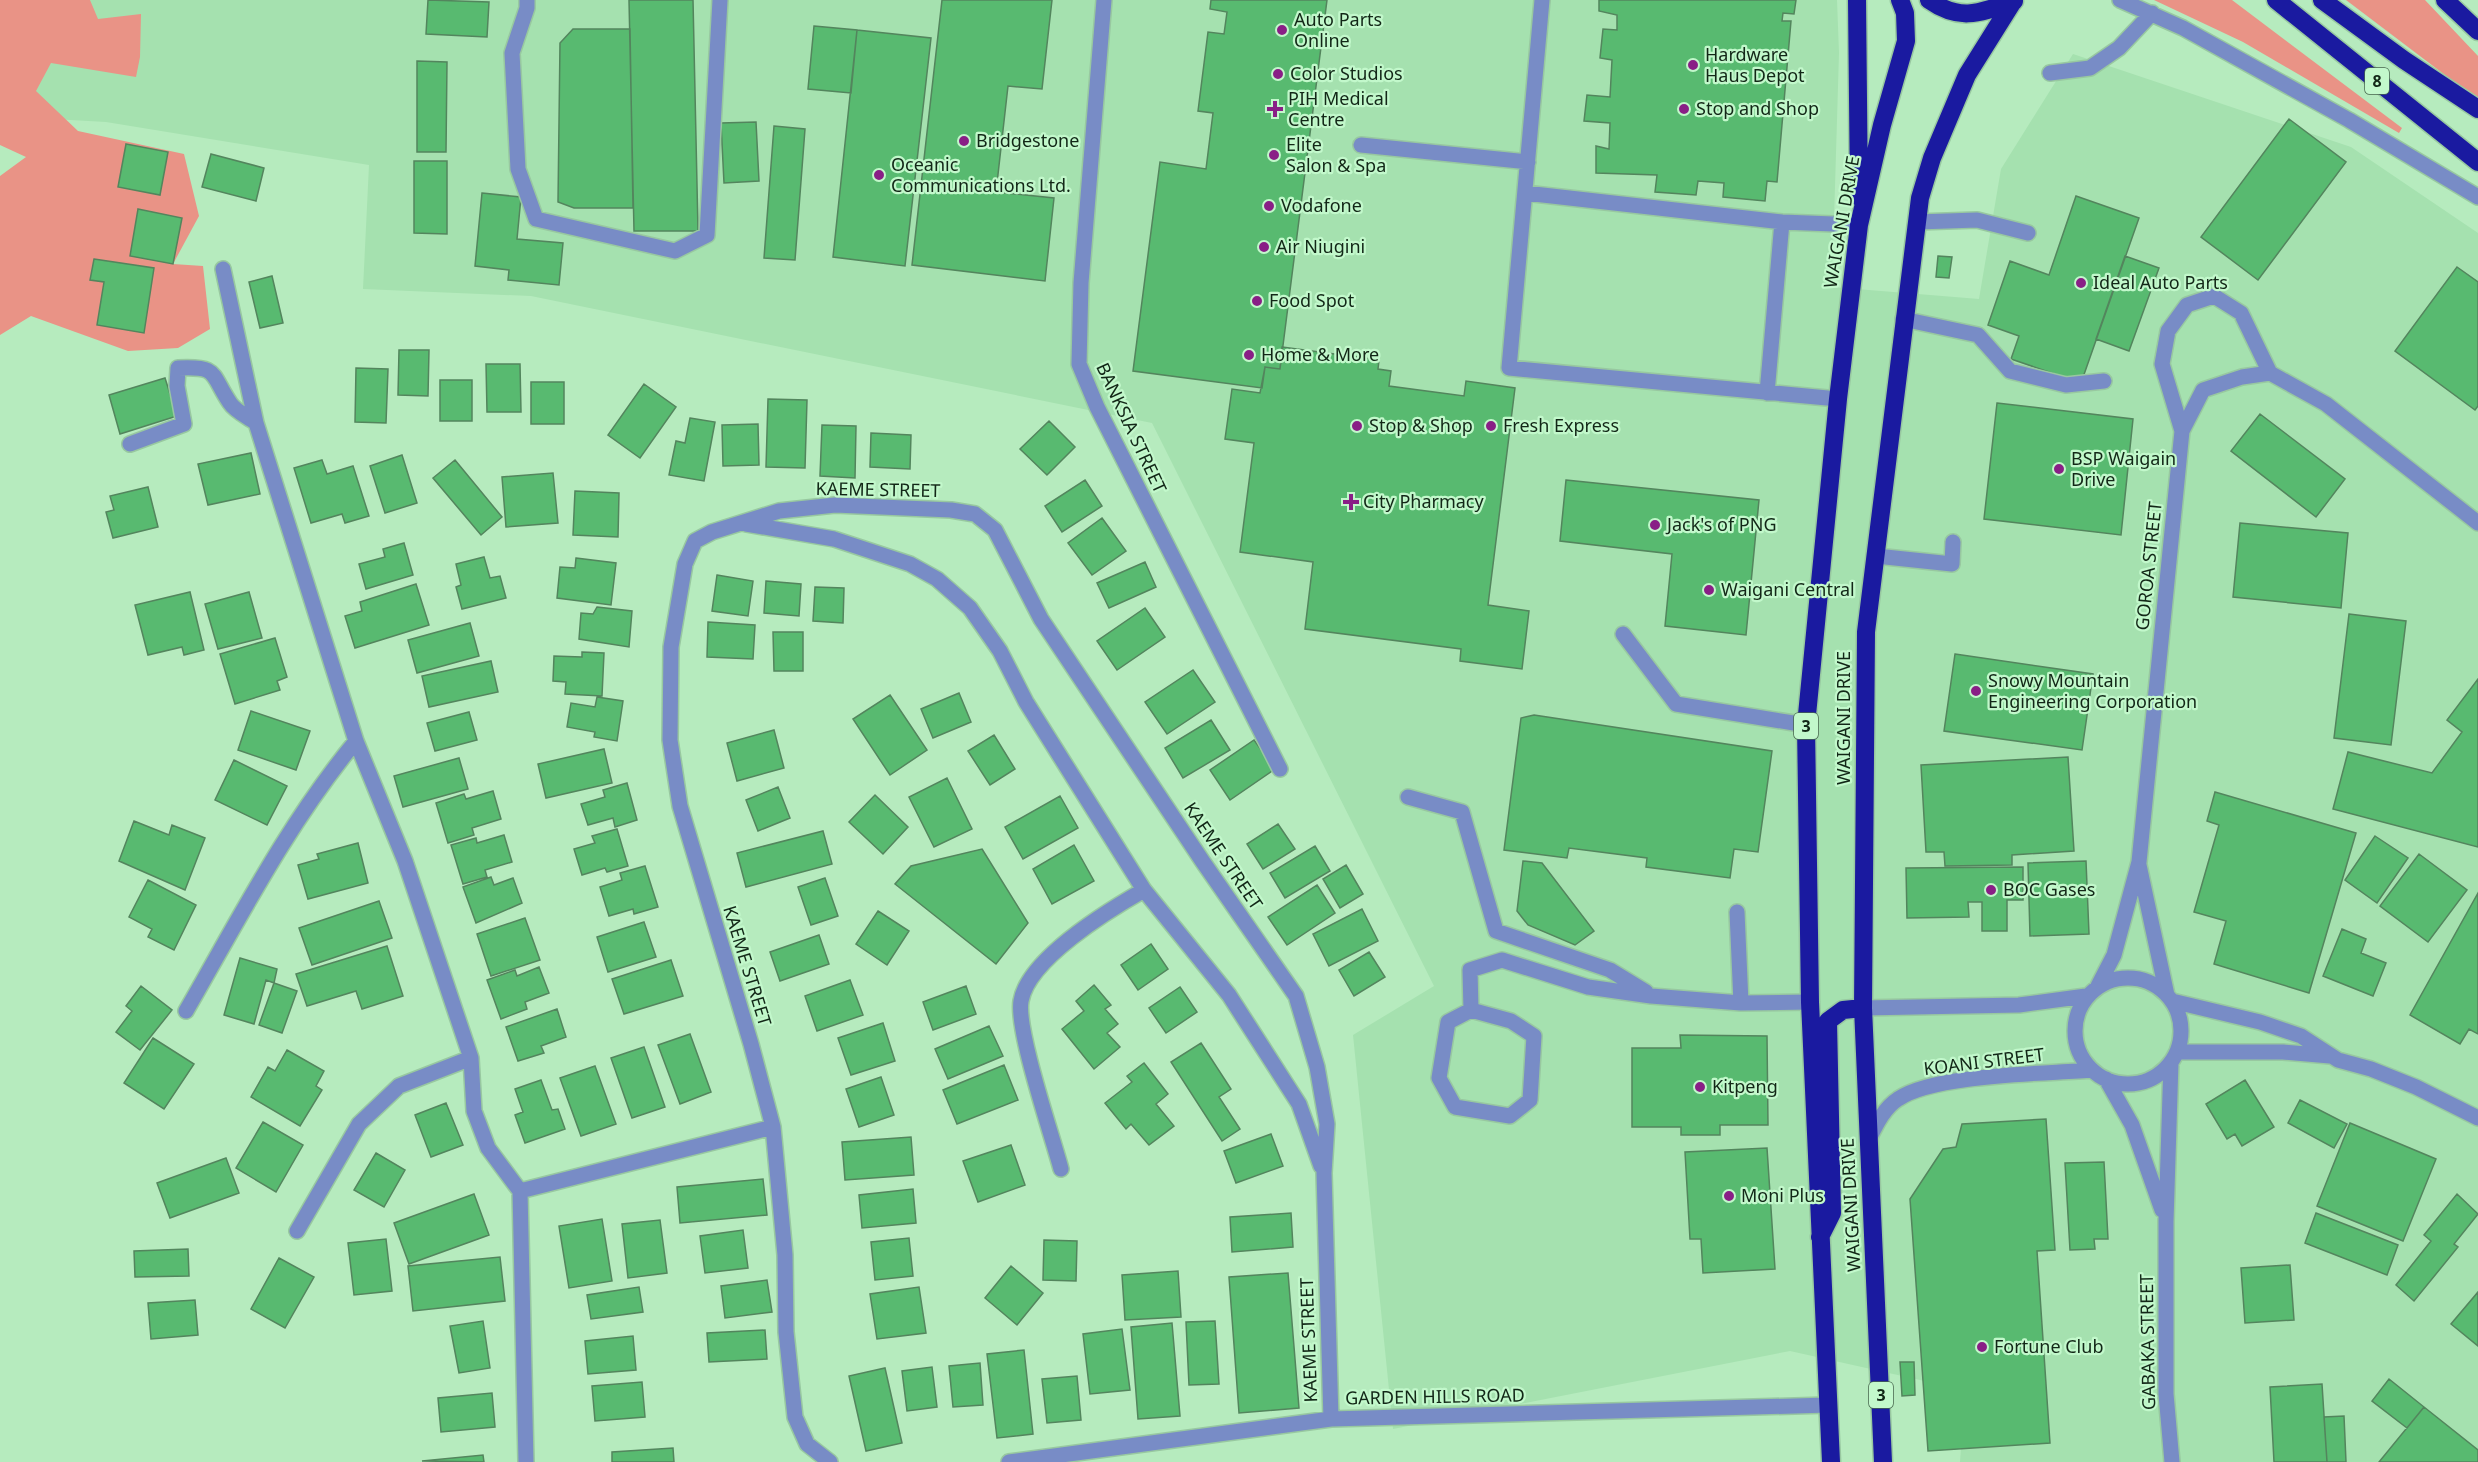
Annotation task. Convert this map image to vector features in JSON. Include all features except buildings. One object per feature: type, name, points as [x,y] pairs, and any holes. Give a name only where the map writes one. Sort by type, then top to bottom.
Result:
[{"type":"highway","points":[[1857,0],[1859,225]]},
{"type":"highway","name":"WAIGANI DRIVE","points":[[1831,1462],[1819,1239],[1810,1002],[1806,725],[1838,399],[1859,225],[1882,125],[1906,41],[1905,13],[1900,0]]},
{"type":"highway","points":[[1929,0],[1944,10],[1960,15],[1991,9],[2016,0]]},
{"type":"highway","name":"WAIGANI DRIVE","points":[[1883,1462],[1863,1008],[1866,632],[1903,319],[1920,198],[1932,158],[1967,75],[2016,0]]},
{"type":"highway","name":"8","points":[[2276,0],[2478,162]]},
{"type":"highway","name":"8","points":[[2322,0],[2404,60],[2478,109]]},
{"type":"highway","points":[[2445,0],[2478,31]]},
{"type":"highway","points":[[1819,1239],[1832,1212],[1828,1021],[1843,1010],[1863,1008]]},
{"type":"street","points":[[527,0],[527,8],[512,53],[518,169],[536,219],[675,251],[707,235],[720,0]]},
{"type":"street","name":"BANKSIA STREET","points":[[1104,0],[1081,283],[1079,364],[1097,407],[1280,769]]},
{"type":"street","points":[[1542,0],[1509,368],[1838,399]]},
{"type":"street","points":[[2120,0],[2152,13],[2349,120],[2478,196]]},
{"type":"street","points":[[2050,73],[2090,68],[2119,48],[2152,13]]},
{"type":"street","points":[[1361,146],[1528,162]]},
{"type":"street","points":[[1525,193],[1782,222],[1859,225]]},
{"type":"street","points":[[1917,222],[1977,220],[2028,232]]},
{"type":"street","points":[[1767,393],[1782,222]]},
{"type":"street","points":[[223,269],[256,423],[356,741],[405,861],[471,1058],[474,1111],[488,1148],[520,1191],[526,1462]]},
{"type":"street","points":[[2182,431],[2162,364],[2168,330],[2187,305],[2214,296],[2241,314],[2270,373],[2326,404],[2478,523]]},
{"type":"street","points":[[1903,319],[1978,335],[2010,371],[2066,385],[2104,381]]},
{"type":"street","points":[[130,444],[184,424],[177,386],[178,368],[202,366],[218,378],[231,405],[256,423]]},
{"type":"street","name":"GOROA STREET","points":[[2098,986],[2114,955],[2139,862],[2182,431],[2202,390],[2242,376],[2270,373]]},
{"type":"street","name":"KAEME STREET","points":[[830,1462],[807,1444],[795,1417],[786,1332],[784,1255],[773,1127],[680,806],[670,740],[671,647],[685,564],[695,541],[712,532],[779,512],[835,505],[951,510],[975,514],[995,530],[1041,619],[1203,862],[1296,996],[1317,1067],[1327,1124],[1324,1173],[1331,1419]]},
{"type":"street","points":[[743,524],[834,539],[910,564],[937,579],[970,608],[999,651],[1026,702],[1144,890],[1229,995],[1299,1104],[1324,1173]]},
{"type":"street","points":[[1876,556],[1952,564],[1953,542]]},
{"type":"street","points":[[1623,634],[1676,704],[1806,725]]},
{"type":"street","points":[[186,1011],[266,872],[330,773],[356,741]]},
{"type":"street","points":[[1408,797],[1462,812],[1496,931],[1610,970],[1652,996]]},
{"type":"street","name":"GOROA STREET","points":[[2139,862],[2170,998]]},
{"type":"street","points":[[1061,1169],[1022,1026],[1021,1001],[1029,981],[1055,952],[1100,915],[1144,890]]},
{"type":"street","points":[[1737,912],[1741,1003]]},
{"type":"street","points":[[1471,1010],[1470,970],[1502,960],[1588,987],[1652,996],[1741,1003],[1810,1002]]},
{"type":"street","points":[[2170,998],[2181,1031],[2174,1057],[2158,1075],[2142,1082],[2124,1084],[2106,1079],[2092,1070],[2082,1058],[2075,1035],[2078,1011],[2086,996],[2098,986],[2122,977],[2134,978],[2147,981],[2170,998],[2260,1022],[2301,1036],[2330,1056],[2416,1087],[2478,1118]]},
{"type":"street","points":[[1863,1008],[2019,1005],[2086,996]]},
{"type":"street","points":[[1471,1010],[1512,1021],[1534,1036],[1530,1100],[1510,1116],[1455,1107],[1439,1078],[1448,1022],[1471,1010]]},
{"type":"street","points":[[2174,1057],[2283,1052],[2330,1056]]},
{"type":"street","name":"GABAKA STREET","points":[[2172,1462],[2166,1394],[2166,1221],[2174,1057]]},
{"type":"street","points":[[297,1231],[359,1124],[399,1086],[471,1058]]},
{"type":"street","name":"KOANI STREET","points":[[1869,1140],[1880,1118],[1897,1099],[1921,1088],[1983,1078],[2092,1070]]},
{"type":"street","name":"GABAKA STREET","points":[[2106,1079],[2122,1104],[2136,1135],[2166,1221]]},
{"type":"street","points":[[520,1191],[773,1127]]},
{"type":"street","name":"GARDEN HILLS ROAD","points":[[1009,1462],[1331,1419],[1828,1405]]},
{"type":"shaded area","points":[[0,0],[1837,0],[1839,53],[1832,287],[1979,299],[2001,169],[2073,54],[2351,147],[2478,233],[2478,1462],[1960,1462],[1965,1390],[1790,1351],[1393,1429],[1353,1035],[1434,986],[1152,423],[531,296],[363,289],[369,165],[106,122],[0,116]]},
{"type":"shaded area","points":[[0,0],[90,0],[98,19],[141,14],[140,57],[136,77],[51,63],[36,91],[78,131],[184,154],[199,216],[173,264],[203,266],[210,329],[178,348],[128,351],[31,316],[0,335],[0,176],[26,157],[0,145]]},
{"type":"shaded area","points":[[2154,0],[2232,0],[2402,128],[2399,133],[2243,42]]},
{"type":"shaded area","points":[[2346,0],[2425,0],[2478,56],[2478,100]]},
{"type":"place","name":"Auto Parts Online","points":[[1282,30]]},
{"type":"place","name":"Hardware Haus Depot","points":[[1693,65]]},
{"type":"place","name":"Color Studios","points":[[1278,74]]},
{"type":"place","name":"PIH Medical Centre","points":[[1275,109]]},
{"type":"place","name":"Stop and Shop","points":[[1684,109]]},
{"type":"place","name":"Bridgestone","points":[[964,141]]},
{"type":"place","name":"Elite Salon & Spa","points":[[1274,155]]},
{"type":"place","name":"Oceanic Communications Ltd.","points":[[879,175]]},
{"type":"place","name":"Vodafone","points":[[1269,206]]},
{"type":"place","name":"Air Niugini","points":[[1264,247]]},
{"type":"place","name":"Ideal Auto Parts","points":[[2081,283]]},
{"type":"place","name":"Food Spot","points":[[1257,301]]},
{"type":"place","name":"Home & More","points":[[1249,355]]},
{"type":"place","name":"Stop & Shop","points":[[1357,426]]},
{"type":"place","name":"Fresh Express","points":[[1491,426]]},
{"type":"place","name":"BSP Waigain Drive","points":[[2059,469]]},
{"type":"place","name":"City Pharmacy","points":[[1351,502]]},
{"type":"place","name":"Jack's of PNG","points":[[1655,525]]},
{"type":"place","name":"Waigani Central","points":[[1709,590]]},
{"type":"place","name":"Snowy Mountain Engineering Corporation","points":[[1976,691]]},
{"type":"place","name":"BOC Gases","points":[[1991,890]]},
{"type":"place","name":"Kitpeng","points":[[1700,1087]]},
{"type":"place","name":"Moni Plus","points":[[1729,1196]]},
{"type":"place","name":"Fortune Club","points":[[1982,1347]]}]
